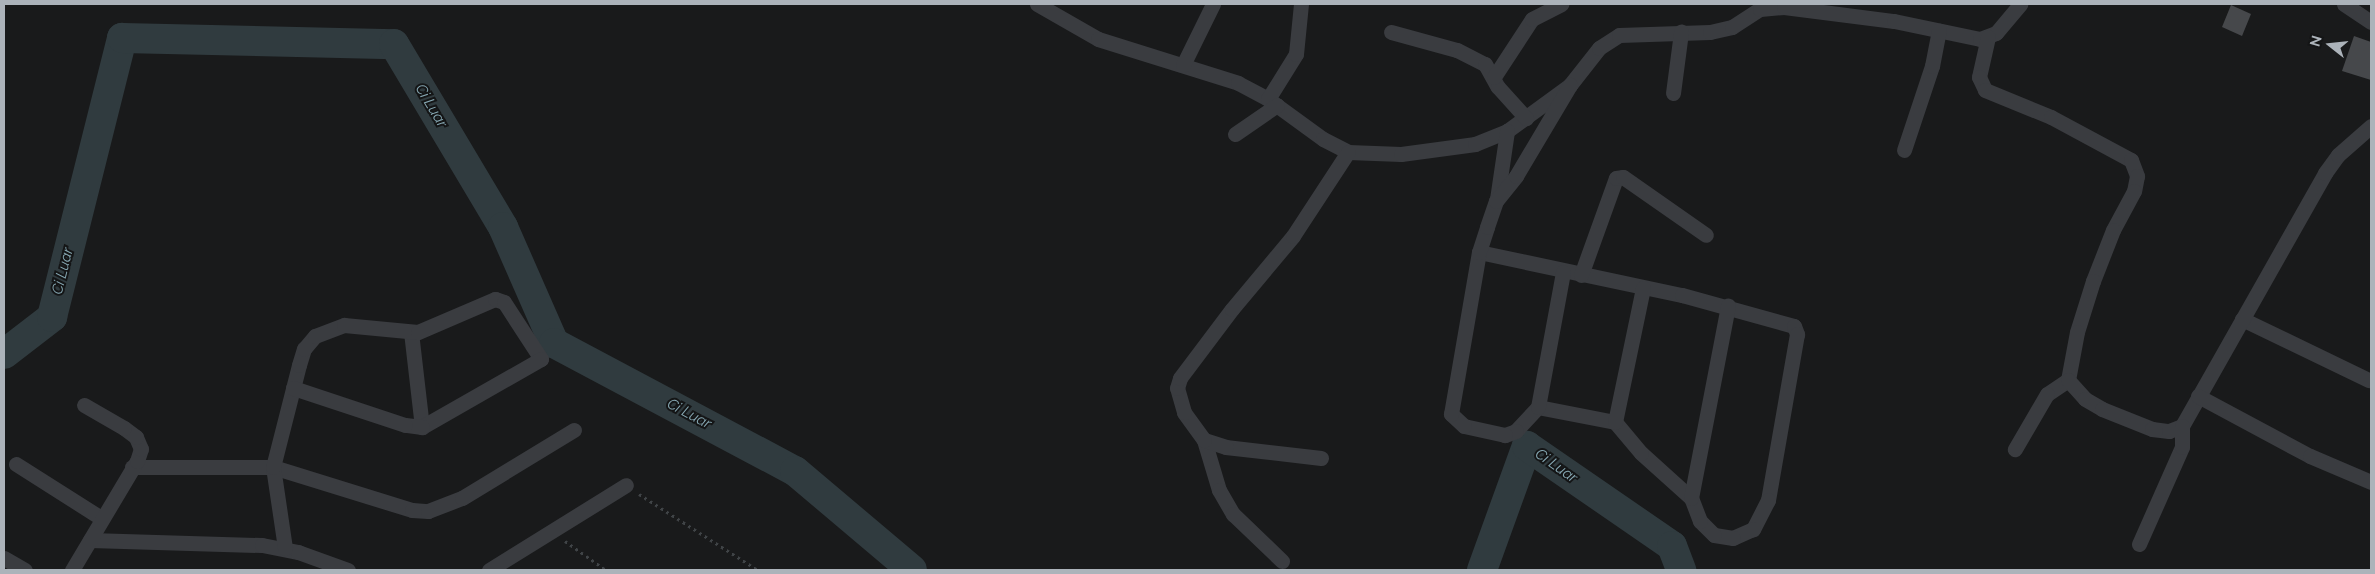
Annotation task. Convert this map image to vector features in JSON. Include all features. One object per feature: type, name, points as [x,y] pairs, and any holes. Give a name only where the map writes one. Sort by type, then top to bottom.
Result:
[{"type":"street","points":[[1037,4],[1098,39],[1238,83],[1273,102],[1323,139],[1348,152],[1401,154],[1475,144],[1507,131],[1570,85]]},
{"type":"street","points":[[1183,65],[1213,4]]},
{"type":"street","points":[[1235,134],[1273,102],[1296,54],[1301,4]]},
{"type":"street","points":[[1494,77],[1532,19],[1561,4]]},
{"type":"street","points":[[1496,202],[1521,167],[1570,85],[1599,48],[1619,35],[1710,32],[1732,27],[1760,8],[1785,5],[1894,21],[1971,38],[1988,37],[2003,25],[2020,4]]},
{"type":"street","points":[[2344,4],[2371,22]]},
{"type":"street","points":[[1904,150],[1932,66],[1939,31]]},
{"type":"street","points":[[1391,32],[1474,57],[1489,67],[1498,87],[1526,118]]},
{"type":"street","points":[[1673,92],[1681,32]]},
{"type":"street","points":[[1988,37],[1979,78],[1985,90],[2051,117],[2131,160],[2135,168],[2134,191],[2113,230],[2093,281],[2068,380],[2047,394],[2015,449]]},
{"type":"street","points":[[2139,544],[2182,447],[2182,426],[2198,396],[2325,174],[2338,155],[2371,126]]},
{"type":"street","points":[[1507,131],[1496,202],[1479,252],[1451,414],[1464,426],[1505,435],[1516,431],[1538,407],[1563,272]]},
{"type":"street","points":[[1320,458],[1226,447],[1204,440],[1195,431],[1178,400],[1180,378],[1293,236],[1348,152]]},
{"type":"street","points":[[1581,275],[1616,178],[1623,177],[1706,234]]},
{"type":"street","points":[[1479,252],[1563,272],[1728,306],[1790,323],[1797,334],[1768,500],[1753,529],[1733,538],[1714,535],[1707,529],[1691,498],[1641,453],[1615,422],[1538,407]]},
{"type":"street","points":[[1615,422],[1643,288]]},
{"type":"street","points":[[285,548],[272,466],[293,388],[304,349],[315,336],[330,328],[363,326],[411,332],[436,325],[491,300],[501,300],[541,359],[422,427],[405,425],[293,388]]},
{"type":"street","points":[[1691,498],[1728,306]]},
{"type":"street","points":[[2242,319],[2369,380]]},
{"type":"street","points":[[411,332],[422,427]]},
{"type":"street","points":[[2068,380],[2085,398],[2102,409],[2152,429],[2169,431],[2182,426]]},
{"type":"street","points":[[2198,396],[2310,456],[2371,482]]},
{"type":"street","points":[[72,570],[101,518],[140,455],[136,437],[84,405]]},
{"type":"street","points":[[132,467],[272,466],[412,510],[428,511],[462,498],[574,430]]},
{"type":"street","points":[[1204,440],[1219,490],[1233,514],[1282,561]]},
{"type":"street","points":[[16,464],[101,518]]},
{"type":"street","points":[[489,570],[626,485]]},
{"type":"street","points":[[90,540],[285,548],[348,570]]},
{"type":"street","points":[[4,558],[25,570]]},
{"type":"path","points":[[626,485],[758,570]]},
{"type":"path","points":[[552,532],[606,570]]},
{"type":"building","points":[[2231,5],[2251,14],[2242,36],[2222,27]]},
{"type":"building","points":[[2354,36],[2371,42],[2371,80],[2342,71]]},
{"type":"waterway","name":"Ci Luar","points":[[4,354],[52,317],[122,38],[394,44],[503,227],[554,343],[795,471],[912,570]]},
{"type":"waterway","name":"Ci Luar","points":[[1482,570],[1527,446],[1672,546],[1681,570]]}]
